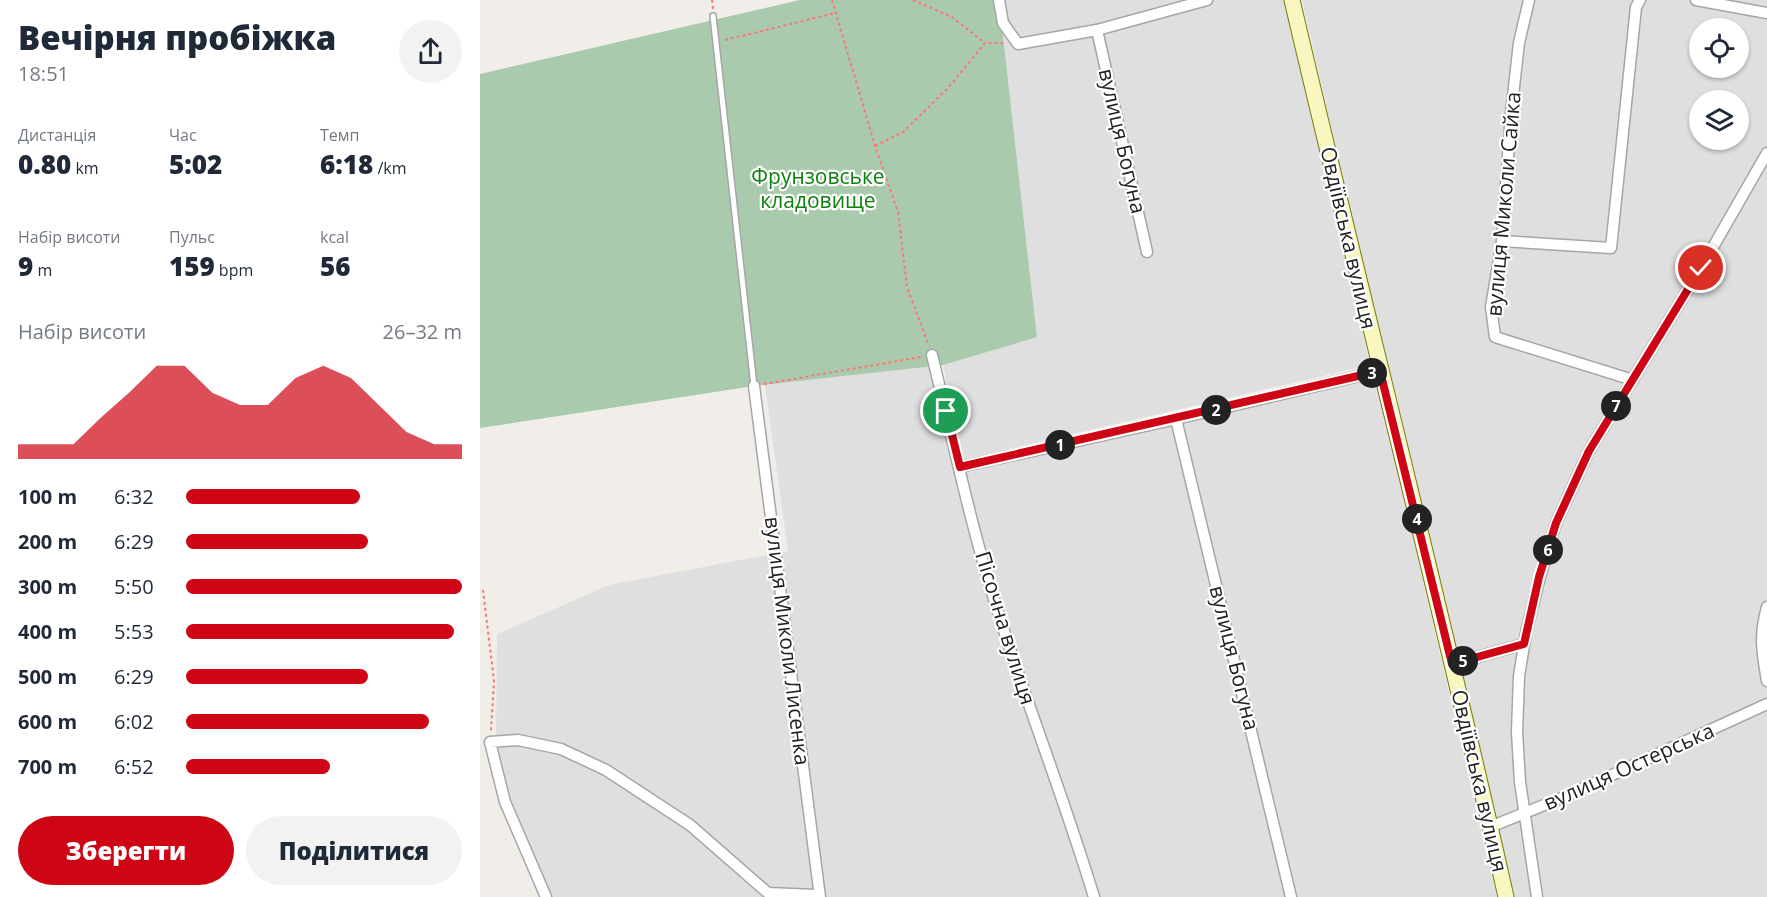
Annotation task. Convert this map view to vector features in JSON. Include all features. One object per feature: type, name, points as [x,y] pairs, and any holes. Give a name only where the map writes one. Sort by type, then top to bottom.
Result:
[{"type":"main road","name":"Овдіївська вулиця","points":[[1292,0],[1506,897]]},
{"type":"street","points":[[999,0],[1003,23],[1018,44],[1097,30],[1207,0]]},
{"type":"street","name":"вулиця Миколи Сайка","points":[[1529,0],[1519,43],[1511,113],[1502,241],[1491,308],[1495,337],[1633,380]]},
{"type":"street","points":[[1502,241],[1611,248],[1636,7],[1640,0]]},
{"type":"street","points":[[1696,0],[1767,13]]},
{"type":"street","name":"вулиця Богуна","points":[[1097,30],[1147,252]]},
{"type":"street","points":[[1537,897],[1524,814],[1517,732],[1519,676],[1539,577],[1556,523],[1589,451],[1767,153]]},
{"type":"street","name":"Пісочна вулиця","points":[[932,355],[997,610],[1031,713],[1075,832],[1094,897]]},
{"type":"street","points":[[960,467],[1380,371]]},
{"type":"street","name":"вулиця Миколи Лисенка","points":[[754,386],[818,897]]},
{"type":"street","name":"вулиця Богуна","points":[[1176,419],[1292,897]]},
{"type":"street","points":[[1767,607],[1761,628],[1767,681]]},
{"type":"street","points":[[1452,664],[1524,644]]},
{"type":"street","name":"вулиця Остерська","points":[[1490,828],[1767,704]]},
{"type":"street","points":[[546,897],[505,802],[490,742],[518,740],[561,749],[581,758],[606,770],[690,825],[768,893],[818,897]]},
{"type":"lane","points":[[713,16],[754,386]]},
{"type":"path","points":[[754,386],[932,355],[907,287],[898,212],[875,146],[832,0]]},
{"type":"path","points":[[913,0],[952,17],[985,43],[1018,44]]},
{"type":"path","points":[[716,42],[835,13]]},
{"type":"path","points":[[875,146],[903,132],[949,87],[985,43]]},
{"type":"path","points":[[483,590],[494,681],[490,742]]},
{"type":"shaded area","points":[[994,0],[1286,0],[1370,365],[964,459],[943,365],[1037,336],[1003,36]]},
{"type":"shaded area","points":[[1302,0],[1767,0],[1767,897],[1508,897]]},
{"type":"shaded area","points":[[932,366],[955,470],[1375,377],[1497,897],[550,897],[509,803],[496,748],[497,634],[609,585],[788,551],[764,378]]},
{"type":"green space","name":"Фрунзовське кладовище","points":[[800,0],[994,0],[1003,36],[1037,337],[943,365],[754,386],[480,428],[480,74]]},
{"type":"route","points":[[946,411],[960,467],[1380,371],[1452,664],[1524,644],[1539,577],[1556,523],[1589,451],[1701,268]]}]
